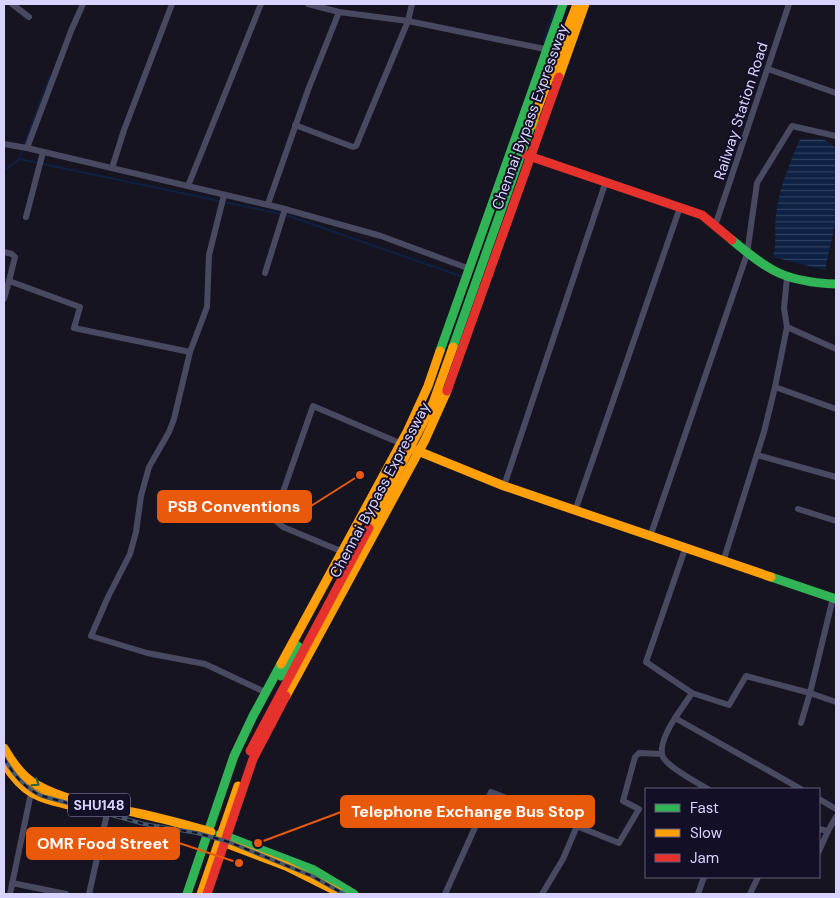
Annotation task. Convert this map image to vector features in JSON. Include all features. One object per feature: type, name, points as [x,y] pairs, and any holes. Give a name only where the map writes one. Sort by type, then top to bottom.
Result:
[{"type":"main road","points":[[528,124],[521,114],[542,48],[562,4]]},
{"type":"main road","name":"Chennai Bypass Expressway","points":[[187,894],[234,756],[249,724],[407,432],[428,386],[562,4]]},
{"type":"main road","points":[[201,894],[215,836],[237,762],[270,694],[436,396],[471,269],[517,155],[569,4]]},
{"type":"main road","points":[[528,124],[577,4]]},
{"type":"main road","points":[[528,124],[544,122],[586,4]]},
{"type":"main road","name":"Chennai Bypass Expressway","points":[[207,894],[260,743],[425,440],[446,393],[586,4]]},
{"type":"main road","points":[[517,155],[702,216],[747,254],[772,271],[787,278],[811,283],[836,284]]},
{"type":"main road","points":[[517,155],[678,213],[712,223]]},
{"type":"main road","points":[[408,447],[504,486],[834,599]]},
{"type":"main road","points":[[192,894],[259,732],[408,447]]},
{"type":"main road","name":"SHU148","points":[[4,748],[24,774],[35,784],[49,791],[84,802],[167,819],[314,870],[354,894]]},
{"type":"main road","name":"SHU148","points":[[4,762],[17,782],[31,793],[43,798],[107,814],[215,836],[307,875],[341,894]]},
{"type":"street","points":[[12,4],[29,17]]},
{"type":"street","points":[[27,148],[83,4]]},
{"type":"street","points":[[112,168],[124,130],[172,4]]},
{"type":"street","points":[[188,186],[261,4]]},
{"type":"street","points":[[308,4],[339,12],[408,21],[542,48]]},
{"type":"street","points":[[295,126],[353,147],[356,146],[408,21],[412,4]]},
{"type":"street","name":"Railway Station Road","points":[[712,223],[790,4]]},
{"type":"street","points":[[268,204],[295,126],[339,12]]},
{"type":"street","points":[[768,69],[836,93]]},
{"type":"street","points":[[650,537],[747,254],[757,184],[792,126],[836,136]]},
{"type":"street","points":[[4,144],[188,186],[223,199],[268,204],[381,236],[471,269]]},
{"type":"street","points":[[26,216],[43,152]]},
{"type":"street","points":[[504,486],[604,187]]},
{"type":"street","points":[[223,199],[209,255],[207,306],[190,352],[174,419],[169,432],[149,467],[141,496],[135,538],[130,554],[90,636],[147,653],[205,664],[270,694]]},
{"type":"street","points":[[265,273],[285,209]]},
{"type":"street","points":[[575,511],[678,213]]},
{"type":"street","points":[[4,252],[15,257],[4,298]]},
{"type":"street","points":[[723,562],[757,455],[775,386],[787,328],[784,308],[787,278]]},
{"type":"street","points":[[9,281],[80,306],[74,328],[190,352]]},
{"type":"street","points":[[787,328],[836,349]]},
{"type":"street","points":[[775,386],[836,409]]},
{"type":"street","points":[[348,554],[283,528],[276,521],[276,512],[313,406],[408,447]]},
{"type":"street","points":[[757,455],[836,477]]},
{"type":"street","points":[[798,509],[836,521]]},
{"type":"street","points":[[685,549],[646,662],[692,693],[729,706],[746,676],[836,702]]},
{"type":"street","points":[[801,723],[834,599]]},
{"type":"street","points":[[692,693],[667,729],[662,754],[665,761],[706,788]]},
{"type":"street","points":[[675,718],[799,788]]},
{"type":"street","points":[[445,894],[492,792],[619,842],[643,810],[623,801],[635,757],[639,753],[662,754]]},
{"type":"street","points":[[10,894],[31,793]]},
{"type":"street","points":[[820,799],[835,806]]},
{"type":"street","points":[[89,894],[107,814]]},
{"type":"street","points":[[820,849],[836,817]]},
{"type":"street","points":[[542,894],[563,859],[577,826]]},
{"type":"street","points":[[820,829],[828,831]]},
{"type":"street","points":[[698,894],[704,878]]},
{"type":"street","points":[[750,894],[758,878]]},
{"type":"street","points":[[12,883],[66,894]]},
{"type":"water","points":[[800,139],[823,139],[836,148],[836,220],[825,270],[773,257],[776,214],[780,195],[785,176]]},
{"type":"waterway","points":[[544,41],[556,4]]},
{"type":"waterway","points":[[4,171],[19,159],[50,76]]},
{"type":"waterway","points":[[19,159],[220,201]]},
{"type":"waterway","points":[[224,202],[281,214]]},
{"type":"waterway","points":[[286,215],[463,277]]},
{"type":"railway","points":[[4,758],[20,780],[42,796],[144,824],[197,833],[229,842],[312,876],[344,894]]},
{"type":"traffic: fast","points":[[440,351],[563,4]]},
{"type":"traffic: fast","points":[[453,347],[531,126],[539,124]]},
{"type":"traffic: fast","points":[[732,240],[757,260],[791,278],[836,284]]},
{"type":"traffic: fast","points":[[771,577],[836,599]]},
{"type":"traffic: fast","points":[[281,676],[298,646]]},
{"type":"traffic: fast","points":[[187,894],[234,756],[281,664]]},
{"type":"traffic: fast","points":[[220,834],[314,870],[354,894]]},
{"type":"traffic: slow","points":[[531,126],[577,4]]},
{"type":"traffic: slow","points":[[559,77],[585,4]]},
{"type":"traffic: slow","points":[[369,528],[433,403],[453,347]]},
{"type":"traffic: slow","points":[[281,664],[407,432],[428,386],[440,351]]},
{"type":"traffic: slow","points":[[286,696],[425,440],[447,391]]},
{"type":"traffic: slow","points":[[413,449],[504,486],[771,577]]},
{"type":"traffic: slow","points":[[4,748],[14,764],[32,782],[60,796],[156,817],[211,832]]},
{"type":"traffic: slow","points":[[4,763],[20,784],[36,795],[81,808]]},
{"type":"traffic: slow","points":[[201,894],[238,786]]},
{"type":"traffic: slow","points":[[228,844],[286,866],[338,892]]},
{"type":"traffic: jam","points":[[447,391],[559,77]]},
{"type":"traffic: jam","points":[[526,155],[702,215],[732,240]]},
{"type":"traffic: jam","points":[[250,751],[369,528]]},
{"type":"traffic: jam","points":[[207,894],[253,759],[286,696]]},
{"type":"place","name":"PSB Conventions","points":[[360,475]]},
{"type":"place","name":"Telephone Exchange Bus Stop","points":[[258,843]]},
{"type":"place","name":"OMR Food Street","points":[[239,863]]}]
